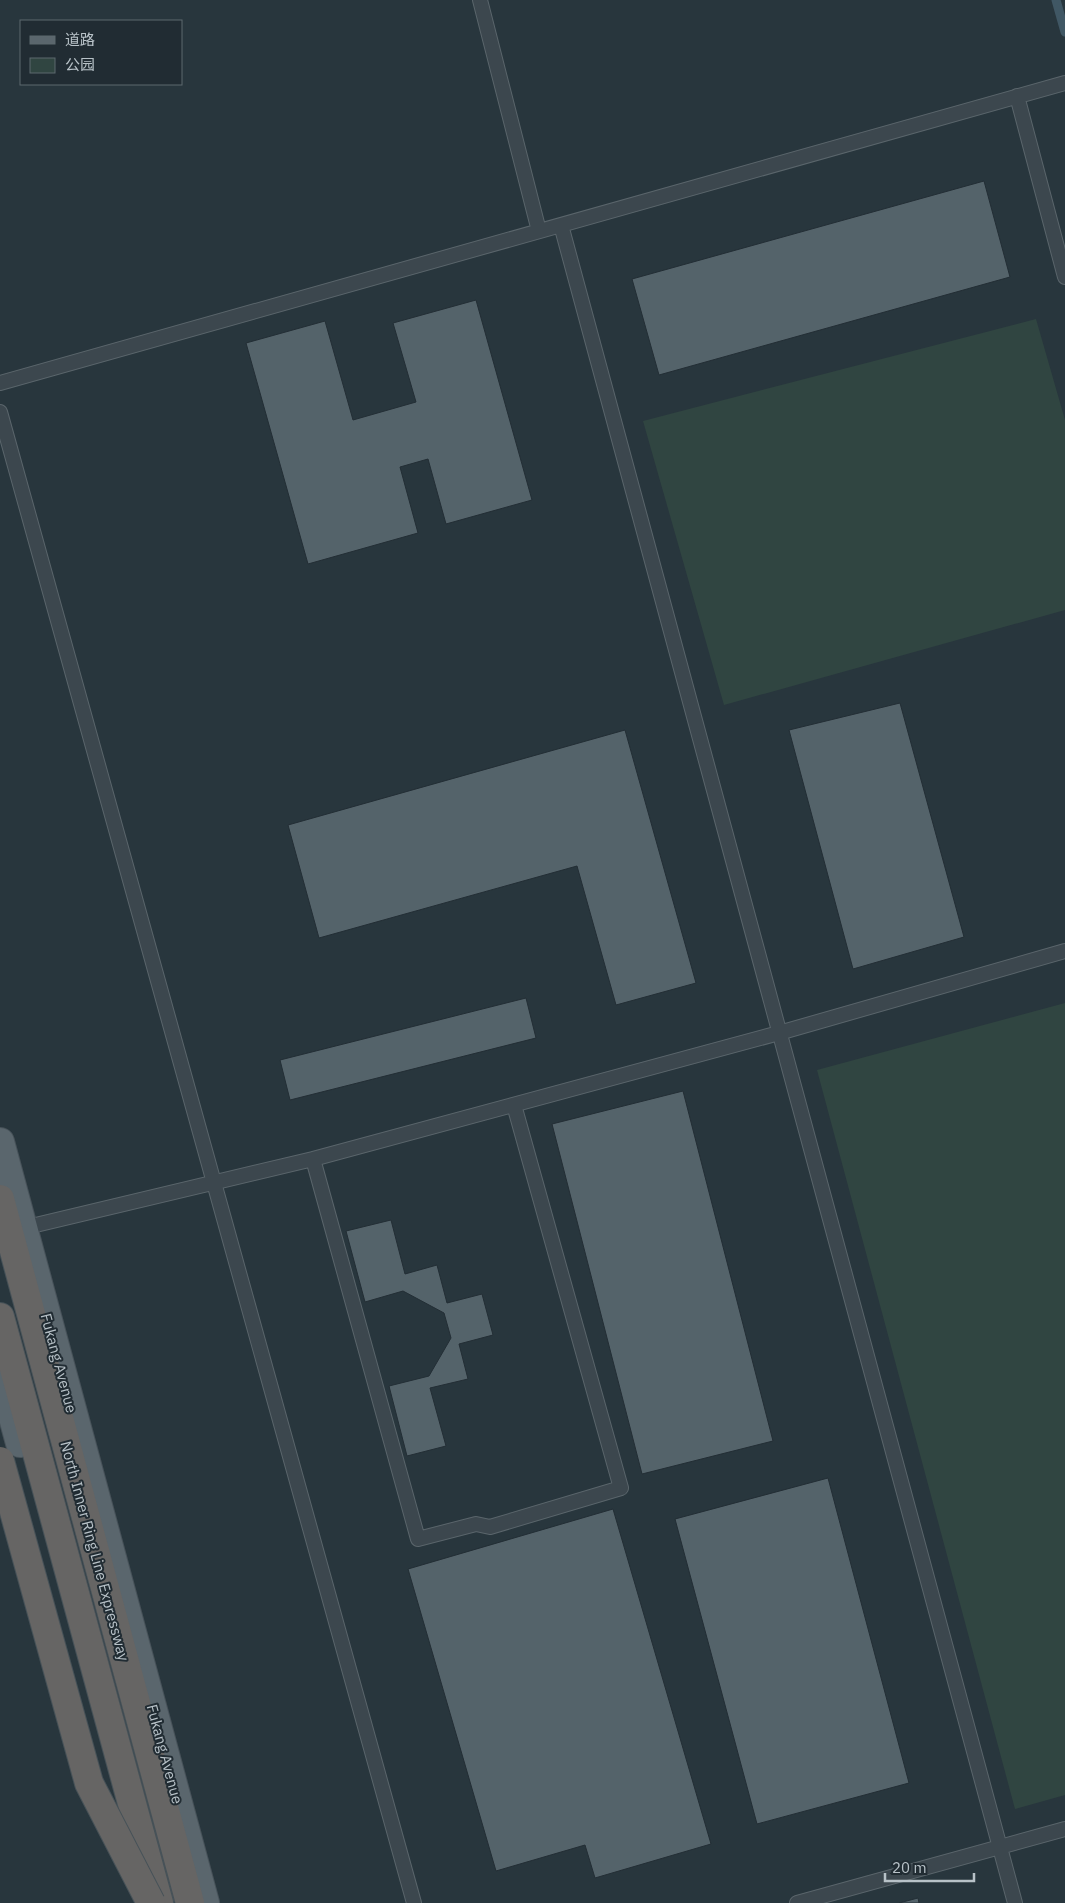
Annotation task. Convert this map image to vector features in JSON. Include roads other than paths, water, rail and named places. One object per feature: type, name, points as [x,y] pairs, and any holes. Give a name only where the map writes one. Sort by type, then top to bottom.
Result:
[{"type":"highway","name":"North Inner Ring Line Expressway","points":[[0,1199],[190,1903]]},
{"type":"highway","name":"North Inner Ring Line Expressway","points":[[0,1317],[159,1903]]},
{"type":"highway","points":[[0,1461],[89,1783],[151,1903]]},
{"type":"main road","name":"Fukang Avenue","points":[[0,1142],[206,1903]]},
{"type":"main road","points":[[0,1370],[146,1903]]},
{"type":"lane","points":[[480,0],[539,231]]},
{"type":"lane","points":[[0,384],[1065,83]]},
{"type":"lane","points":[[1017,96],[1065,277]]},
{"type":"lane","points":[[561,225],[1015,1903]]},
{"type":"lane","points":[[0,412],[414,1903]]},
{"type":"lane","points":[[23,1228],[313,1159],[779,1033],[1065,951]]},
{"type":"lane","points":[[313,1159],[418,1539],[476,1524],[490,1527],[621,1488],[514,1105]]},
{"type":"lane","points":[[797,1903],[1065,1829]]},
{"type":"waterway","points":[[1056,0],[1065,32]]}]
